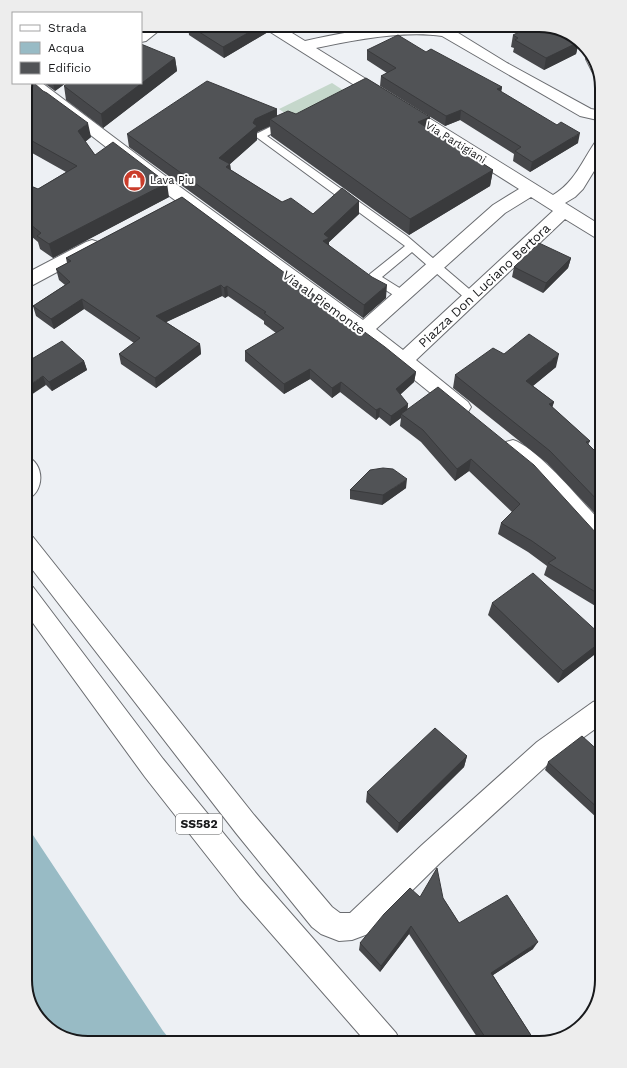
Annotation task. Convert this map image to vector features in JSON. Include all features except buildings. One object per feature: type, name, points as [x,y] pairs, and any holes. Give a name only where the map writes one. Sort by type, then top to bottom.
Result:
[{"type":"street","name":"Via Partigiani","points":[[281,32],[595,230]]},
{"type":"street","points":[[304,46],[328,40],[404,32]]},
{"type":"street","points":[[447,32],[502,66],[586,112],[595,114]]},
{"type":"street","name":"Via al Piemonte","points":[[34,84],[60,96],[184,198],[403,360],[473,417]]},
{"type":"street","name":"Piazza Don Luciano Bertora","points":[[403,360],[471,297],[559,207],[577,185],[595,155]]},
{"type":"street","points":[[363,330],[499,210],[531,189]]},
{"type":"street","points":[[167,207],[184,198]]},
{"type":"street","points":[[32,278],[107,238]]},
{"type":"street","points":[[497,436],[539,470],[595,530]]},
{"type":"street","points":[[32,552],[245,824],[330,925],[347,928],[358,924],[431,854],[546,750],[595,715]]},
{"type":"street","name":"SS582","points":[[32,603],[154,768],[250,888],[380,1036]]},
{"type":"lane","points":[[288,122],[260,136],[412,247],[471,297]]},
{"type":"lane","points":[[402,295],[374,277],[412,247]]},
{"type":"lane","points":[[32,468],[35,475],[32,488]]},
{"type":"green space","points":[[332,83],[349,94],[296,121],[279,109]]},
{"type":"water","points":[[32,834],[167,1036],[77,1035],[57,1027],[41,1011],[35,998],[32,980]]},
{"type":"place","name":"Lava Piu","points":[[135,180]]}]
